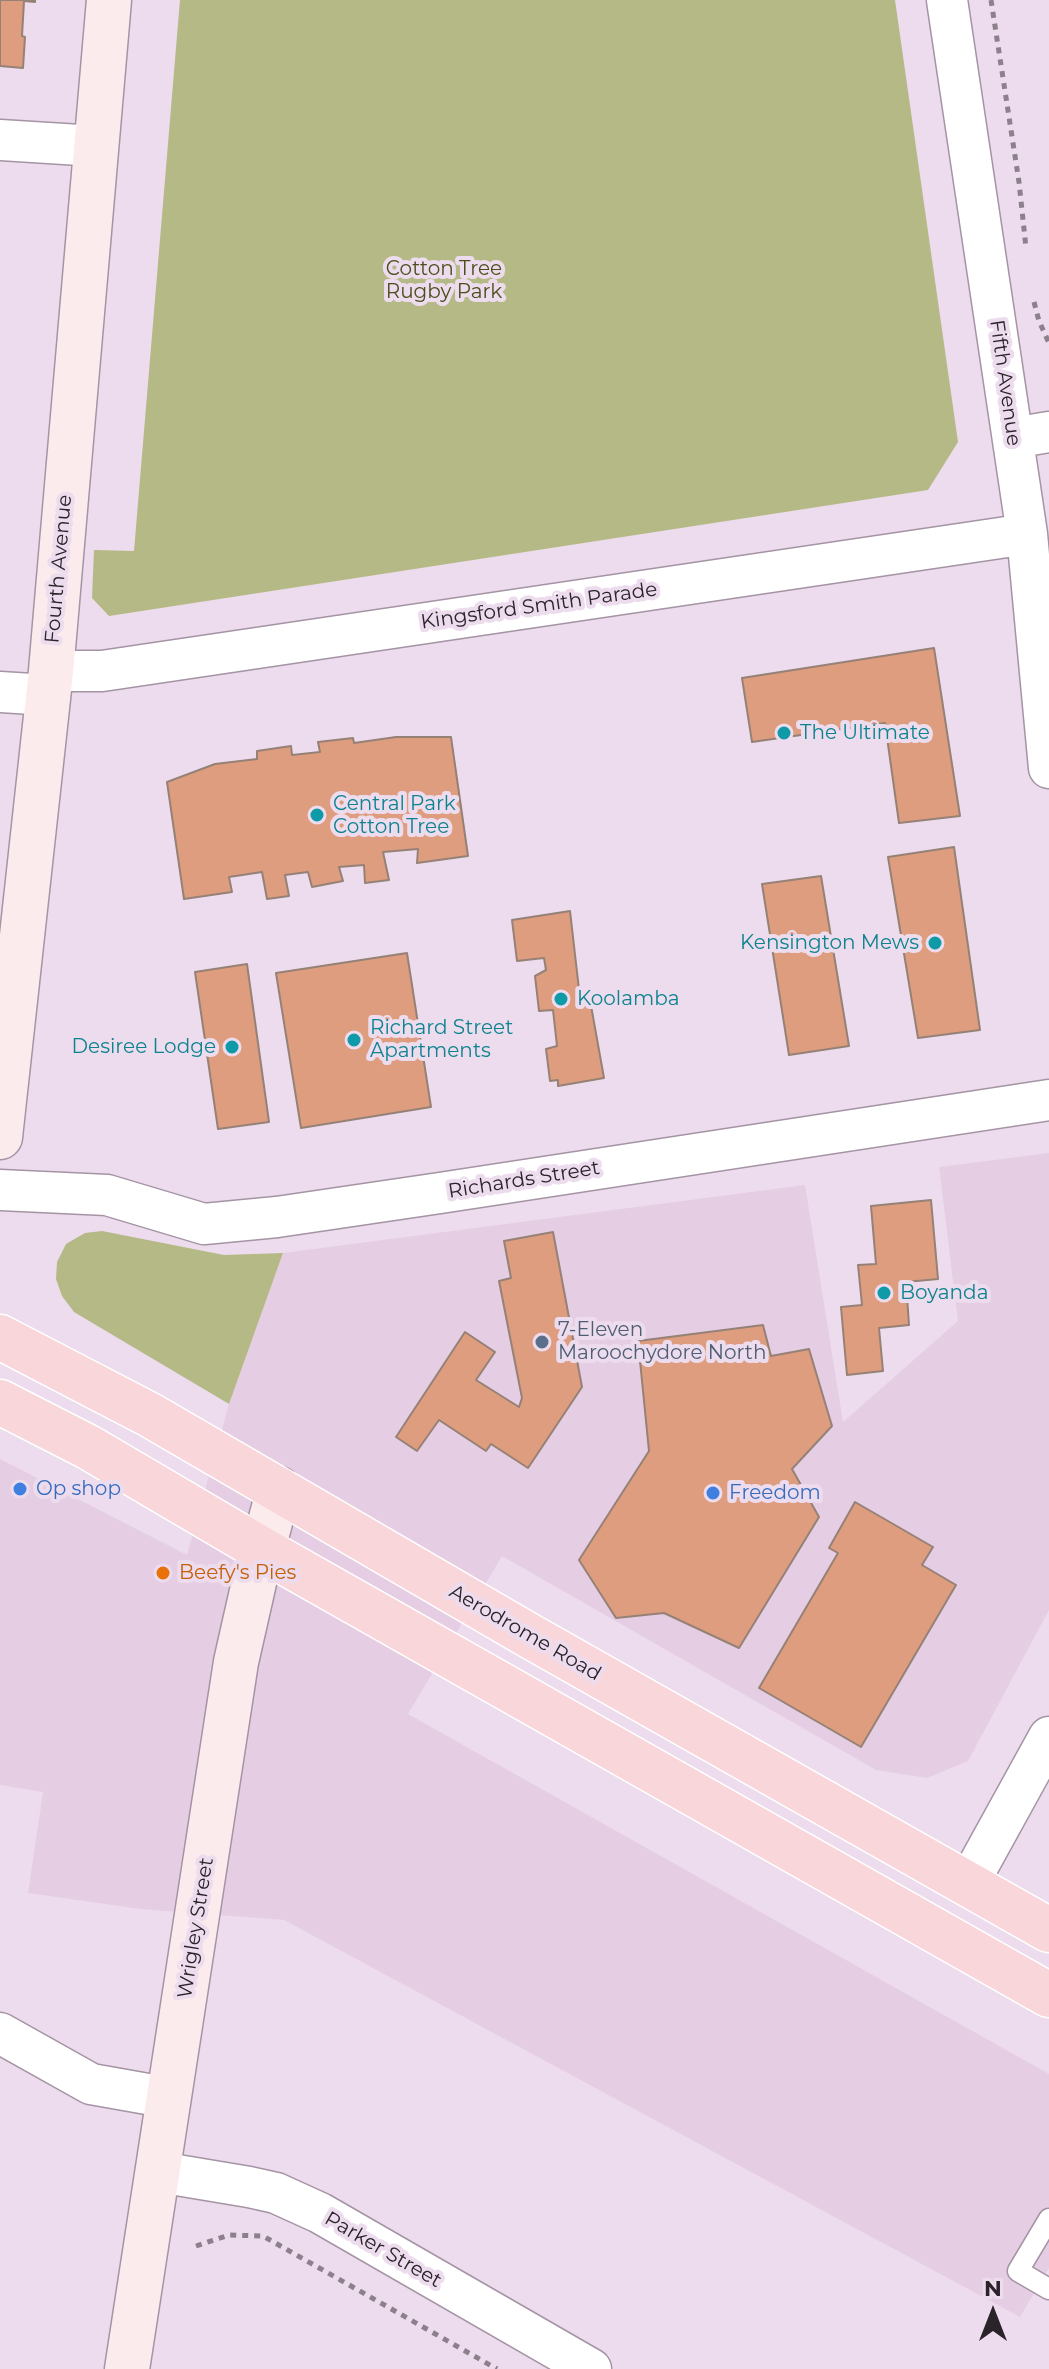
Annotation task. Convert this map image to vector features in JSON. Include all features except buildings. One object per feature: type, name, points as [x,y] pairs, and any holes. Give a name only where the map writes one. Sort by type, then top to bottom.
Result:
[{"type":"main road","name":"Aerodrome Road","points":[[0,1337],[150,1415],[542,1643],[1049,1930]]},
{"type":"main road","points":[[0,1402],[88,1447],[263,1550],[1049,1995]]},
{"type":"street","name":"Fourth Avenue","points":[[0,1137],[50,683],[109,0]]},
{"type":"street","name":"Fifth Avenue","points":[[947,0],[1031,435],[1027,534],[1049,768]]},
{"type":"street","points":[[0,140],[96,146]]},
{"type":"street","name":"Kingsford Smith Parade","points":[[0,692],[102,671],[1027,534]]},
{"type":"street","name":"Richards Street","points":[[0,1190],[107,1195],[204,1224],[277,1217],[1049,1100]]},
{"type":"street","name":"Wrigley Street","points":[[127,2369],[236,1662],[279,1489]]},
{"type":"street","points":[[968,1884],[1049,1737]]},
{"type":"street","points":[[0,2033],[91,2084],[170,2098]]},
{"type":"street","name":"Parker Street","points":[[159,2172],[276,2193],[320,2213],[591,2369]]},
{"type":"lane","points":[[1049,2219],[1018,2271],[1049,2289]]},
{"type":"path","points":[[991,0],[1028,260]]},
{"type":"path","points":[[1031,291],[1049,343]]},
{"type":"path","points":[[196,2246],[229,2235],[263,2236],[497,2369]]},
{"type":"shaded area","points":[[1049,1153],[1049,1610],[968,1761],[927,1778],[876,1770],[502,1556],[408,1714],[1049,2074],[1049,2268],[1020,2317],[284,1920],[140,1909],[28,1893],[43,1792],[0,1785],[0,1459],[187,1555],[229,1404],[283,1253],[805,1185],[843,1422],[958,1321],[939,1167]]},
{"type":"green space","name":"Cotton Tree Rugby Park","points":[[180,0],[895,0],[958,442],[928,490],[109,616],[92,598],[94,550],[134,551]]},
{"type":"green space","points":[[102,1231],[224,1255],[283,1253],[229,1404],[74,1312],[62,1296],[56,1279],[57,1262],[66,1244],[85,1233]]},
{"type":"place","name":"The Ultimate","points":[[784,733]]},
{"type":"place","name":"Central Park Cotton Tree","points":[[317,815]]},
{"type":"place","name":"Kensington Mews","points":[[935,943]]},
{"type":"place","name":"Koolamba","points":[[561,999]]},
{"type":"place","name":"Richard Street Apartments","points":[[354,1040]]},
{"type":"place","name":"Desiree Lodge","points":[[232,1047]]},
{"type":"place","name":"Boyanda","points":[[884,1293]]},
{"type":"place","name":"7-Eleven Maroochydore North","points":[[542,1342]]},
{"type":"place","name":"Op shop","points":[[20,1489]]},
{"type":"place","name":"Freedom","points":[[713,1493]]},
{"type":"place","name":"Beefy's Pies","points":[[163,1573]]}]
